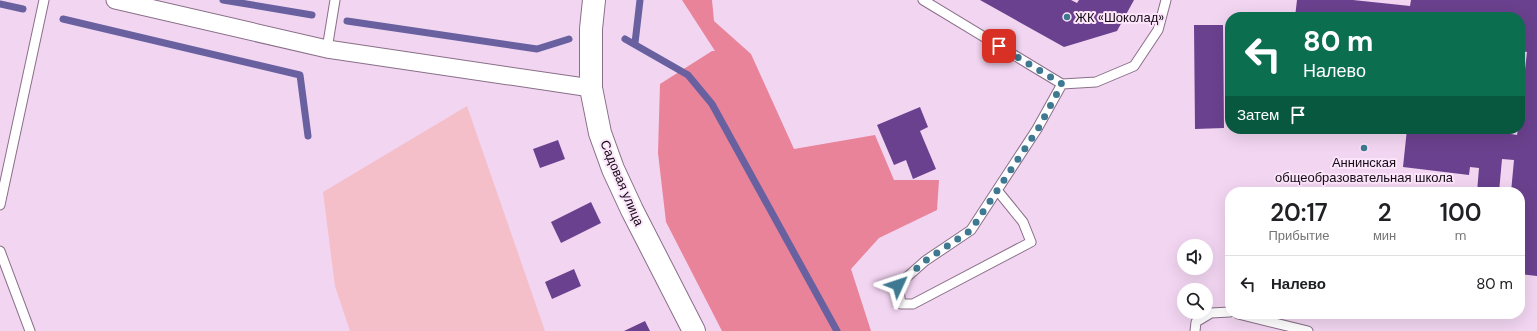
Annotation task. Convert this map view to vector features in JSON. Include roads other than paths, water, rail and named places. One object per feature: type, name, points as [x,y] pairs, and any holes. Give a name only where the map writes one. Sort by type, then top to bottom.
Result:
[{"type":"main road","name":"Садовая улица","points":[[594,0],[591,29],[591,88],[600,133],[613,169],[632,210],[694,331]]},
{"type":"street","points":[[115,0],[327,49],[591,88]]},
{"type":"lane","points":[[0,205],[44,0]]},
{"type":"lane","points":[[327,49],[335,0]]},
{"type":"lane","points":[[923,0],[1062,84],[1096,82],[1134,66],[1158,30],[1166,0]]},
{"type":"lane","points":[[997,190],[1023,222],[1032,242],[913,304],[901,304],[898,285],[925,261],[971,230],[997,190],[1038,129],[1062,84]]},
{"type":"lane","points":[[0,251],[30,331]]},
{"type":"lane","points":[[1195,331],[1196,322],[1211,313],[1225,312]]},
{"type":"lane","points":[[1259,319],[1308,331]]},
{"type":"waterway","points":[[223,0],[312,15]]},
{"type":"waterway","points":[[635,43],[640,0]]},
{"type":"waterway","points":[[0,4],[23,9]]},
{"type":"waterway","points":[[63,19],[300,75],[308,136]]},
{"type":"waterway","points":[[347,21],[537,49],[569,39]]},
{"type":"waterway","points":[[625,39],[688,75],[712,104],[837,331]]},
{"type":"place","name":"ЖК «Шоколад»","points":[[1067,17]]},
{"type":"place","name":"Аннинская общеобразовательная школа","points":[[1364,148]]}]
